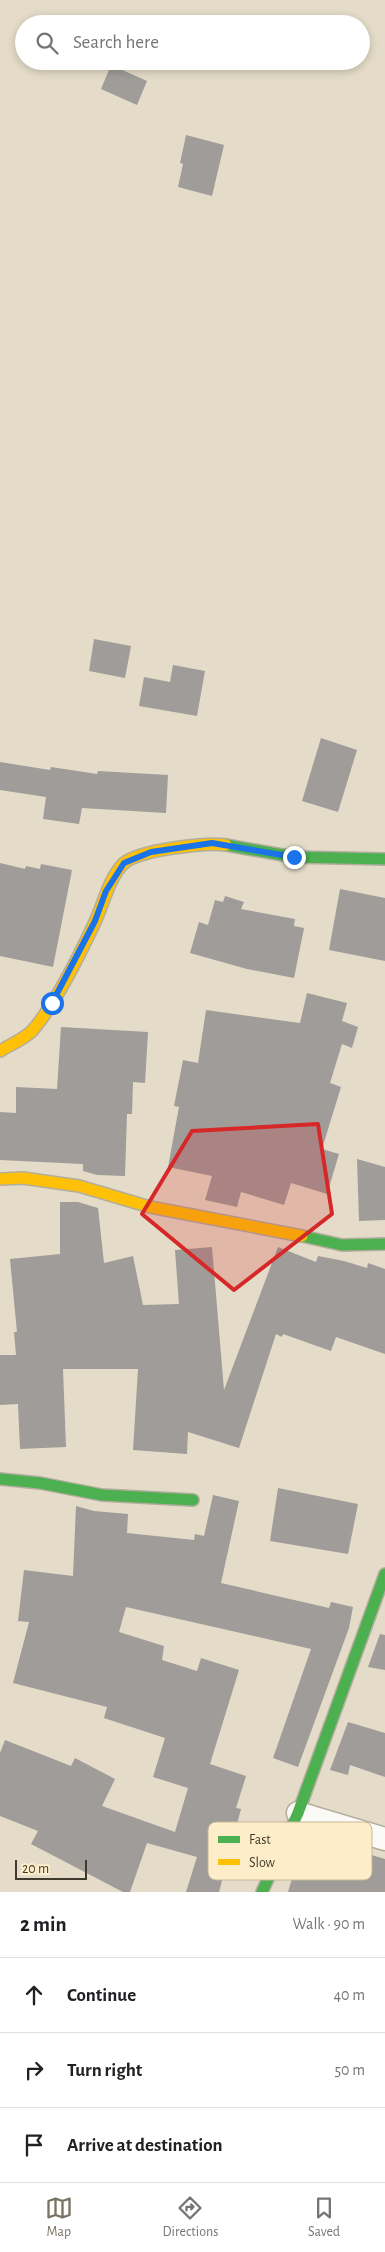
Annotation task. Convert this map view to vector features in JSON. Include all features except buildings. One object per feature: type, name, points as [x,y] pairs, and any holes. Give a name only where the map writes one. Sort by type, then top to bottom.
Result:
[{"type":"street","points":[[1,1055],[31,1032],[52,1003],[95,921],[106,891],[124,863],[151,852],[212,843],[294,857],[385,859]]},
{"type":"street","points":[[0,1179],[23,1178],[79,1186],[150,1207],[251,1225],[342,1245],[385,1244]]},
{"type":"street","points":[[0,1479],[40,1483],[102,1495],[193,1500]]},
{"type":"street","points":[[294,1822],[385,1574]]},
{"type":"street","points":[[298,1813],[328,1822]]},
{"type":"street","points":[[372,1835],[385,1839]]},
{"type":"street","points":[[262,1892],[267,1880]]},
{"type":"highlighted area","points":[[318,1124],[332,1214],[234,1290],[142,1214],[192,1131]]},
{"type":"traffic: fast","points":[[226,845],[294,857],[385,859]]},
{"type":"traffic: fast","points":[[302,1236],[342,1245],[385,1244]]},
{"type":"traffic: fast","points":[[0,1479],[40,1483],[102,1495],[193,1500]]},
{"type":"traffic: fast","points":[[294,1822],[385,1574]]},
{"type":"traffic: fast","points":[[262,1892],[267,1880]]},
{"type":"traffic: slow","points":[[0,1051],[29,1034],[49,1008],[82,949],[114,877],[123,864],[142,855],[173,848],[217,844],[226,845]]},
{"type":"traffic: slow","points":[[0,1179],[23,1178],[79,1186],[150,1207],[302,1236]]},
{"type":"route","points":[[52,1003],[95,921],[106,891],[124,863],[151,852],[212,843],[294,857]]}]
